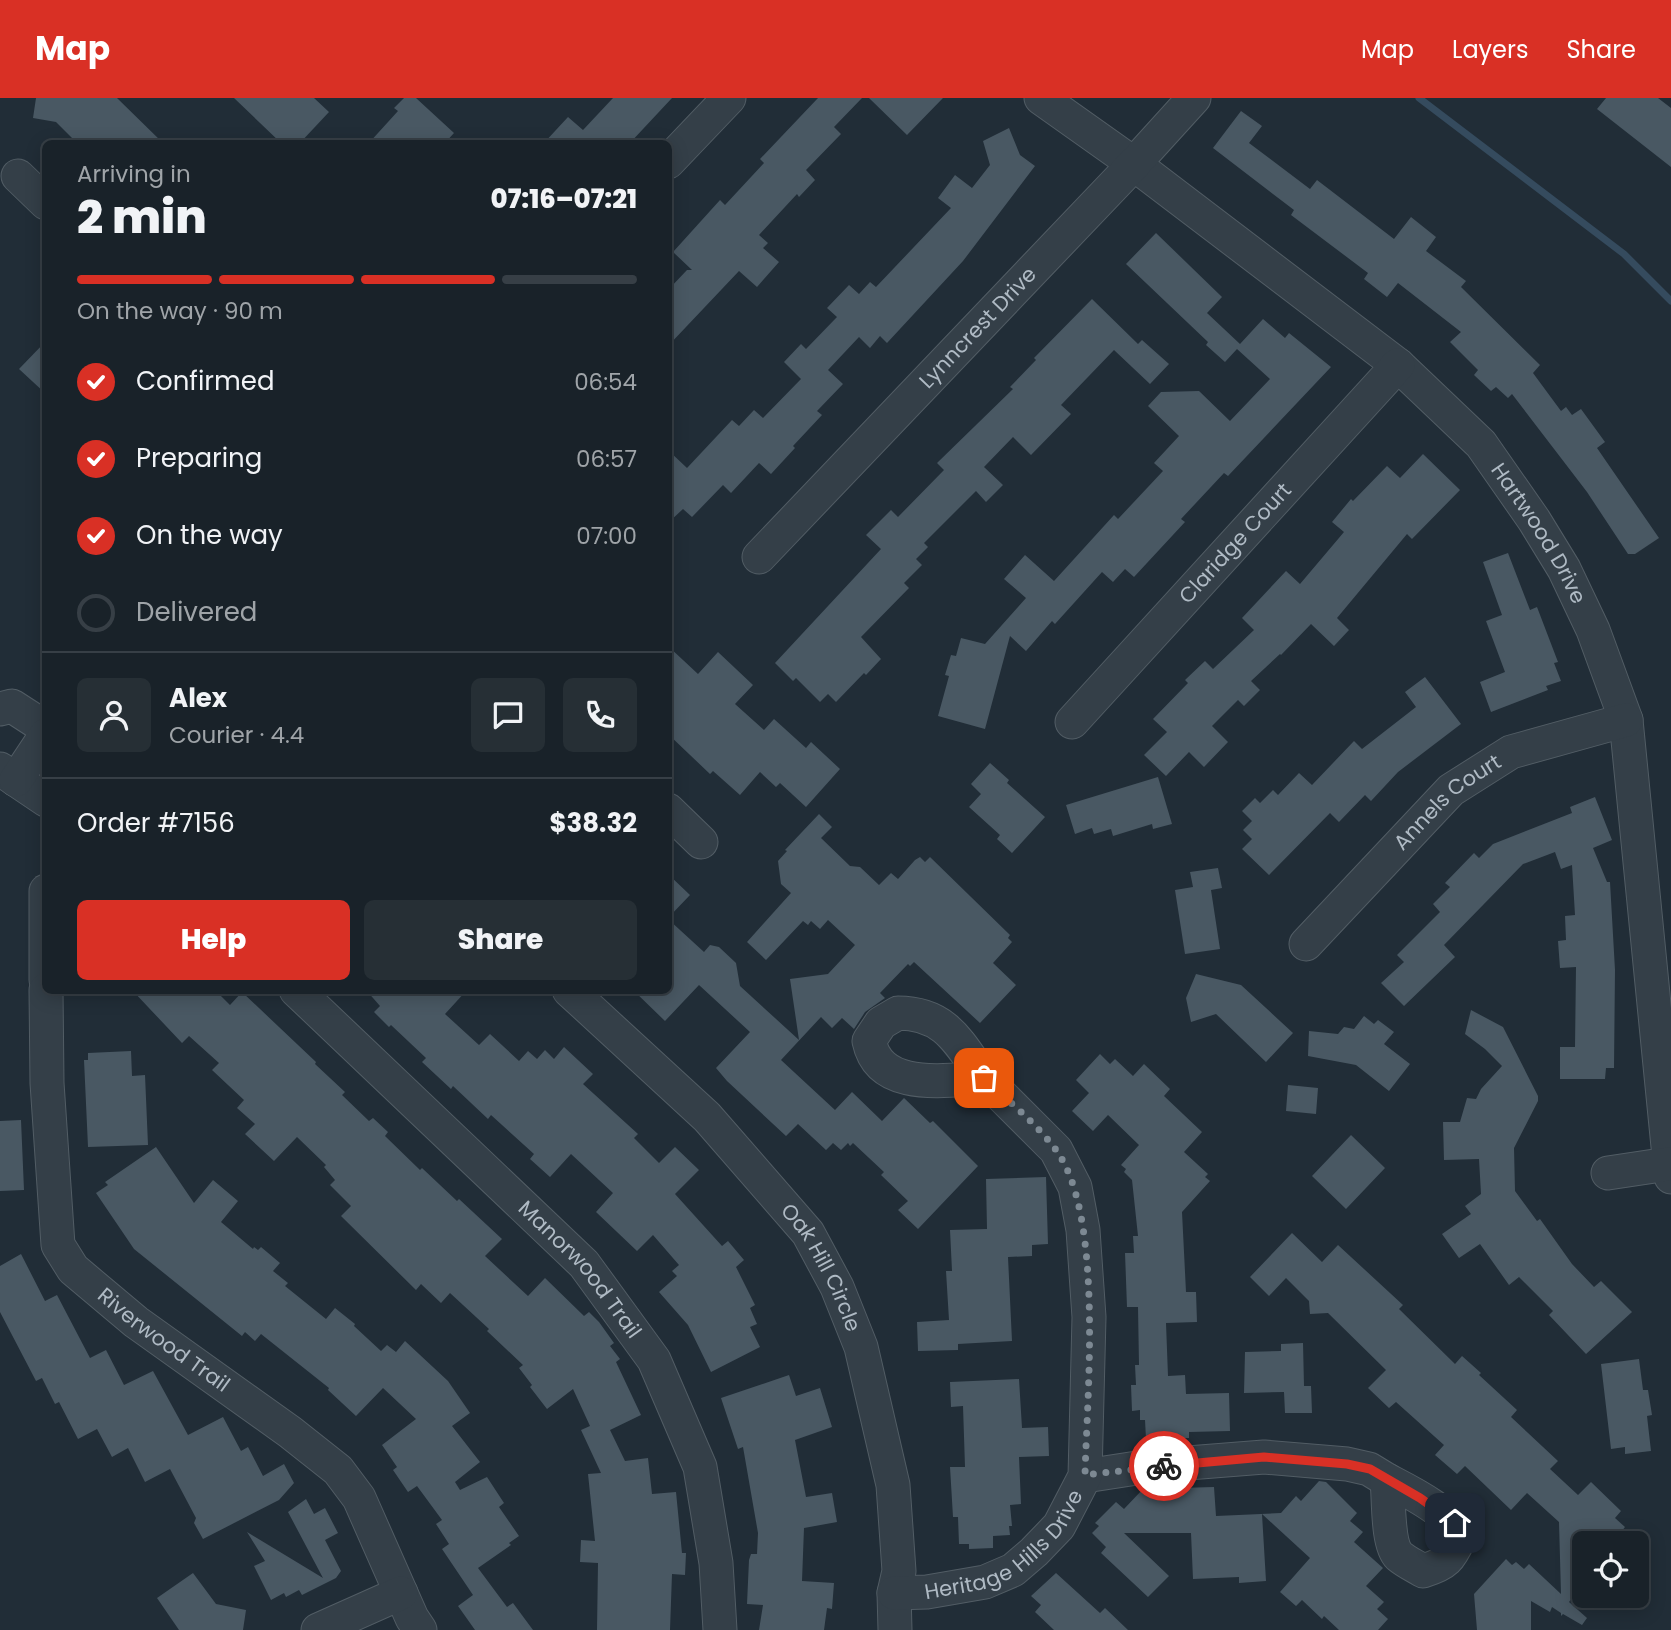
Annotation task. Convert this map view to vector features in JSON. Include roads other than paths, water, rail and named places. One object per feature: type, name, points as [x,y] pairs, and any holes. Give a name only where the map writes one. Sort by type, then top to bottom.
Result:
[{"type":"street","points":[[672,158],[729,98]]},
{"type":"street","name":"Hartwood Drive","points":[[1041,98],[1134,164],[1398,365],[1480,444],[1534,520],[1564,569],[1593,630],[1626,720],[1670,1170]]},
{"type":"street","name":"Lynncrest Drive","points":[[759,556],[1194,98]]},
{"type":"street","points":[[18,176],[42,199]]},
{"type":"street","name":"Claridge Court","points":[[1072,722],[1398,365]]},
{"type":"street","points":[[0,709],[12,706],[42,725]]},
{"type":"street","name":"Annels Court","points":[[1306,944],[1451,790],[1511,752],[1626,720]]},
{"type":"street","points":[[42,739],[8,774],[42,797]]},
{"type":"street","points":[[672,814],[701,842]]},
{"type":"street","name":"Riverwood Trail","points":[[46,994],[47,1083],[58,1245],[73,1269],[136,1322],[290,1432],[338,1470],[359,1497],[420,1630]]},
{"type":"street","name":"Manorwood Trail","points":[[300,994],[584,1264],[654,1360],[700,1467],[716,1563],[720,1630]]},
{"type":"street","name":"Oak Hill Circle","points":[[573,994],[707,1117],[808,1233],[837,1287],[861,1347],[893,1485],[899,1571],[894,1593],[895,1630]]},
{"type":"street","name":"Heritage Hills Drive","points":[[894,1593],[927,1592],[985,1581],[1013,1570],[1059,1526],[1085,1475],[1089,1317],[1083,1230],[1075,1186],[1056,1150],[984,1078]]},
{"type":"street","points":[[1608,1172],[1670,1170]]},
{"type":"street","points":[[1085,1475],[1150,1466],[1264,1457],[1347,1464],[1370,1469],[1387,1480]]},
{"type":"street","points":[[318,1630],[401,1593]]},
{"type":"waterway","points":[[1419,98],[1624,254],[1671,301]]}]
